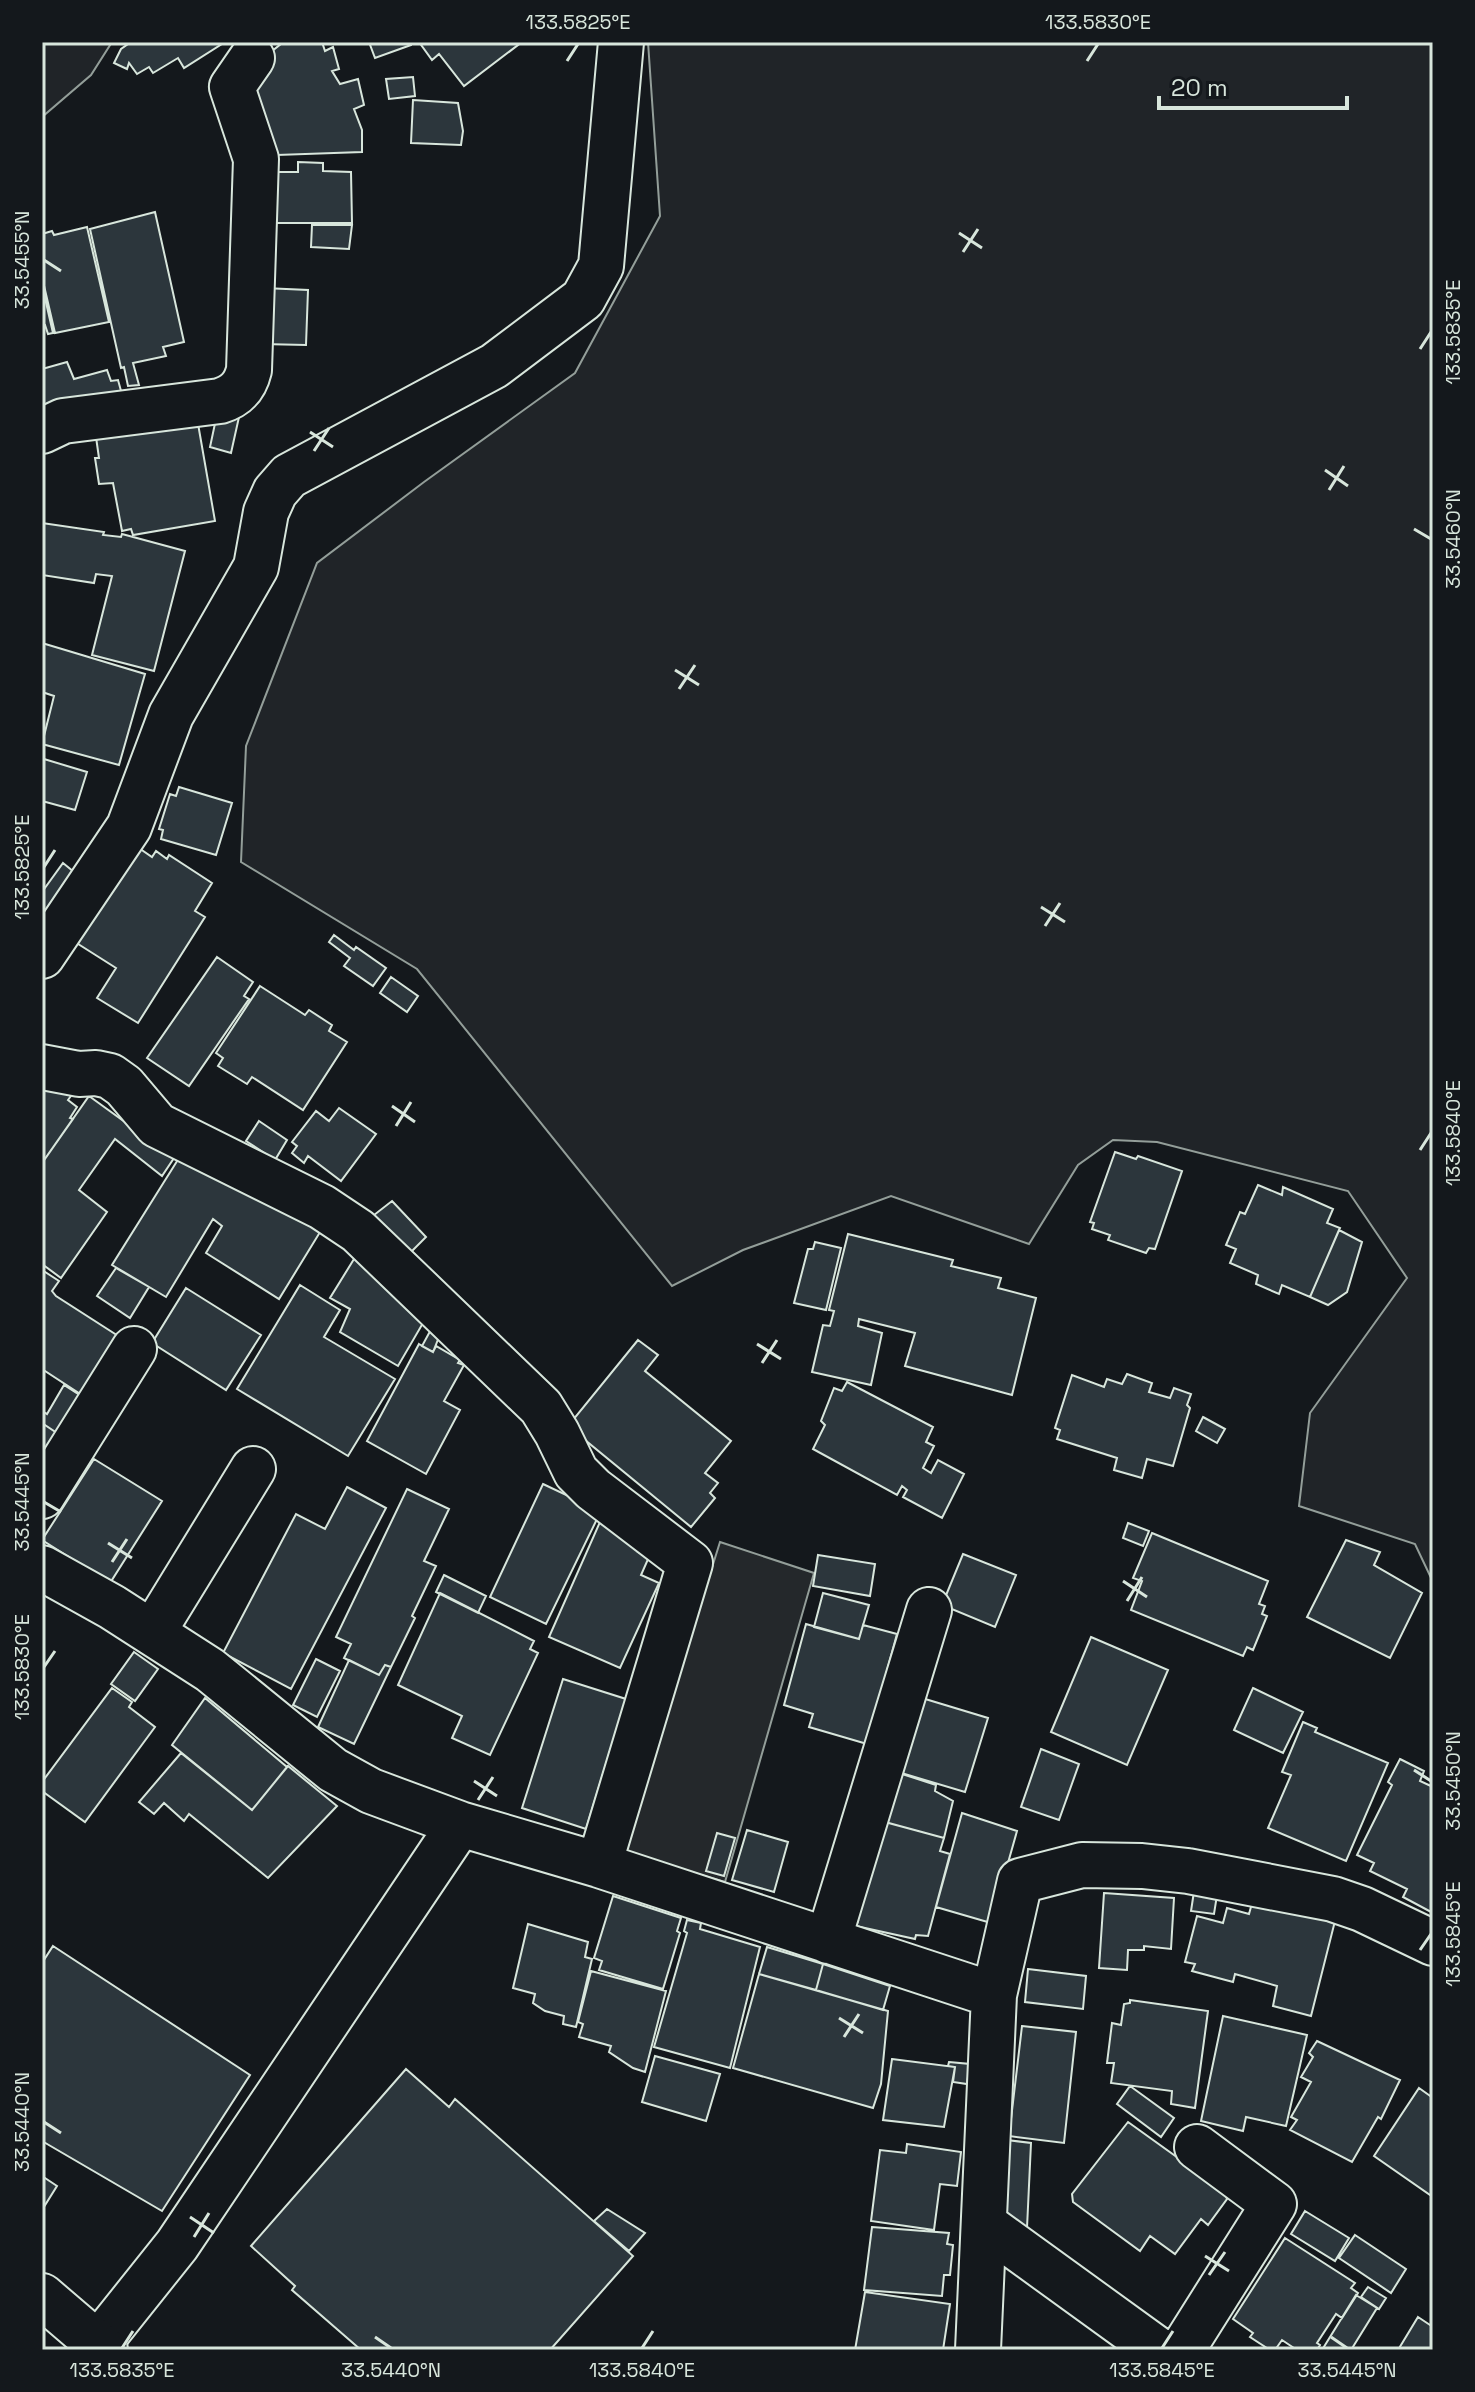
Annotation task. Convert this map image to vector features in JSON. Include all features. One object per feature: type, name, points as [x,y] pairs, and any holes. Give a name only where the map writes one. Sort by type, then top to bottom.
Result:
[{"type":"street","points":[[42,956],[129,827],[171,715],[256,567],[266,512],[275,492],[289,476],[494,366],[583,299],[601,266],[621,42]]},
{"type":"street","points":[[42,431],[63,421],[220,401],[236,394],[246,381],[249,370],[256,159],[232,87],[252,58]]},
{"type":"street","points":[[42,1067],[110,1076],[124,1086],[157,1125],[322,1207],[358,1231],[541,1407],[576,1472],[593,1489],[690,1563],[599,1865]]},
{"type":"street","points":[[42,1496],[134,1349]]},
{"type":"street","points":[[153,1632],[253,1469]]},
{"type":"street","points":[[42,1568],[153,1632],[210,1670],[333,1770],[371,1791],[460,1824],[599,1865],[994,1995]]},
{"type":"street","points":[[828,1941],[929,1610]]},
{"type":"street","points":[[42,2296],[101,2347],[177,2245],[460,1824]]},
{"type":"street","points":[[978,2350],[994,1995],[1020,1881],[1082,1865],[1188,1871],[1333,1899],[1362,1909],[1433,1943]]},
{"type":"street","points":[[1182,2350],[1274,2204],[1197,2147]]},
{"type":"street","points":[[984,2224],[1158,2350]]},
{"type":"shaded area","points":[[42,42],[112,42],[91,75],[42,117]]},
{"type":"shaded area","points":[[648,42],[1433,42],[1433,1582],[1415,1544],[1299,1506],[1310,1413],[1407,1278],[1348,1191],[1157,1142],[1113,1140],[1078,1165],[1029,1244],[891,1196],[743,1250],[672,1286],[417,969],[241,862],[246,746],[317,563],[575,373],[660,216]]},
{"type":"shaded area","points":[[720,1542],[814,1573],[725,1882],[623,1852]]},
{"type":"building","points":[[131,42],[225,42],[184,68],[178,58],[153,73],[149,67],[137,74],[129,63],[127,69],[114,63],[121,49]]},
{"type":"building","points":[[322,42],[325,51],[333,47],[339,69],[332,71],[340,84],[358,79],[364,105],[354,109],[362,130],[362,152],[277,155],[250,82],[262,59],[281,44]]},
{"type":"building","points":[[369,42],[411,42],[411,45],[375,58]]},
{"type":"building","points":[[419,42],[522,42],[464,86],[439,54],[432,60]]},
{"type":"building","points":[[413,77],[415,96],[389,99],[386,79]]},
{"type":"building","points":[[413,100],[458,103],[463,131],[461,145],[411,143]]},
{"type":"building","points":[[298,162],[323,163],[323,171],[351,172],[352,223],[267,223],[266,172],[298,172]]},
{"type":"building","points":[[155,212],[184,342],[163,347],[166,356],[133,363],[139,385],[128,386],[124,367],[121,368],[90,229]]},
{"type":"building","points":[[312,225],[352,225],[349,249],[311,247]]},
{"type":"building","points":[[87,227],[109,322],[55,333],[42,277],[42,234],[52,231],[54,235]]},
{"type":"building","points":[[42,285],[53,333],[48,334],[45,325],[42,326]]},
{"type":"building","points":[[264,288],[308,290],[306,345],[262,344]]},
{"type":"building","points":[[67,362],[74,379],[107,370],[111,381],[118,380],[123,398],[42,416],[42,369]]},
{"type":"building","points":[[241,408],[231,453],[210,447],[217,414]]},
{"type":"building","points":[[197,418],[215,521],[133,535],[131,529],[122,531],[113,483],[99,484],[95,430]]},
{"type":"building","points":[[42,523],[104,532],[103,535],[121,537],[122,534],[185,551],[154,671],[92,655],[112,576],[96,574],[94,583],[42,575]]},
{"type":"building","points":[[42,643],[145,674],[119,765],[42,744],[54,696],[42,692]]},
{"type":"building","points":[[44,759],[87,772],[75,810],[42,801]]},
{"type":"building","points":[[179,787],[232,803],[216,855],[161,839],[163,830],[159,829],[170,794],[176,796]]},
{"type":"building","points":[[136,846],[152,857],[156,851],[167,859],[169,855],[212,883],[195,911],[205,917],[138,1023],[97,998],[116,968],[75,942]]},
{"type":"building","points":[[63,863],[74,872],[42,931],[42,892]]},
{"type":"building","points":[[334,935],[386,968],[373,986],[344,966],[350,958],[329,942]]},
{"type":"building","points":[[217,957],[253,982],[244,996],[249,999],[189,1086],[147,1058]]},
{"type":"building","points":[[391,977],[418,996],[407,1012],[380,993]]},
{"type":"building","points":[[260,986],[305,1015],[309,1010],[332,1025],[329,1031],[347,1042],[303,1110],[252,1077],[247,1084],[218,1066],[223,1058],[216,1053]]},
{"type":"building","points":[[42,1080],[76,1089],[68,1100],[77,1107],[70,1118],[73,1119],[42,1163]]},
{"type":"building","points":[[89,1096],[125,1122],[128,1117],[178,1152],[162,1176],[115,1139],[79,1190],[107,1212],[61,1278],[42,1264],[42,1163]]},
{"type":"building","points":[[339,1108],[376,1134],[341,1181],[308,1156],[304,1163],[292,1153],[297,1146],[292,1142],[316,1111],[329,1121]]},
{"type":"building","points":[[259,1121],[287,1140],[275,1160],[246,1141]]},
{"type":"building","points":[[184,1150],[325,1224],[279,1299],[206,1253],[222,1226],[213,1219],[166,1297],[112,1265]]},
{"type":"building","points":[[1115,1152],[1136,1159],[1138,1156],[1182,1171],[1155,1249],[1149,1248],[1146,1253],[1108,1240],[1110,1235],[1092,1229],[1094,1223],[1090,1222]]},
{"type":"building","points":[[1258,1185],[1282,1195],[1283,1187],[1333,1209],[1327,1223],[1340,1228],[1310,1297],[1282,1285],[1279,1294],[1256,1284],[1258,1275],[1230,1263],[1236,1249],[1226,1245],[1240,1212],[1245,1214]]},
{"type":"building","points":[[392,1201],[426,1237],[402,1261],[365,1222]]},
{"type":"building","points":[[1339,1230],[1362,1242],[1347,1292],[1328,1305],[1310,1297]]},
{"type":"building","points":[[848,1234],[953,1260],[951,1266],[1001,1278],[998,1288],[1036,1298],[1012,1395],[905,1366],[915,1333],[859,1319],[858,1326],[882,1333],[871,1385],[812,1372],[823,1325],[830,1326],[834,1311],[829,1310]]},
{"type":"building","points":[[815,1242],[841,1248],[826,1310],[794,1303],[808,1249],[813,1249]]},
{"type":"building","points":[[362,1246],[430,1311],[398,1366],[340,1332],[350,1309],[330,1298]]},
{"type":"building","points":[[116,1268],[149,1287],[130,1318],[97,1296]]},
{"type":"building","points":[[42,1270],[59,1281],[52,1291],[56,1296],[126,1341],[88,1399],[42,1369]]},
{"type":"building","points":[[300,1285],[340,1310],[324,1337],[395,1379],[348,1456],[237,1389]]},
{"type":"building","points":[[186,1288],[261,1335],[226,1390],[152,1343]]},
{"type":"building","points":[[434,1324],[441,1332],[433,1352],[422,1346]]},
{"type":"building","points":[[638,1340],[658,1355],[645,1371],[731,1441],[705,1473],[718,1483],[710,1493],[715,1498],[691,1527],[568,1426]]},
{"type":"building","points":[[419,1344],[433,1352],[436,1346],[464,1365],[444,1401],[460,1410],[426,1474],[367,1441]]},
{"type":"building","points":[[1127,1374],[1152,1383],[1149,1392],[1170,1398],[1174,1388],[1191,1394],[1187,1405],[1190,1408],[1173,1466],[1147,1459],[1142,1478],[1114,1470],[1117,1458],[1057,1439],[1060,1430],[1055,1428],[1072,1375],[1104,1387],[1107,1379],[1122,1384]]},
{"type":"building","points":[[847,1382],[933,1427],[926,1442],[934,1446],[923,1468],[931,1473],[938,1460],[964,1474],[942,1518],[903,1497],[907,1490],[902,1486],[897,1495],[813,1449],[825,1425],[821,1421],[834,1388],[842,1391]]},
{"type":"building","points":[[64,1385],[89,1401],[66,1439],[42,1423],[42,1411],[47,1414]]},
{"type":"building","points":[[1203,1417],[1225,1429],[1217,1443],[1196,1431]]},
{"type":"building","points":[[42,1423],[66,1439],[42,1477]]},
{"type":"building","points":[[94,1459],[162,1501],[110,1583],[42,1540]]},
{"type":"building","points":[[543,1484],[577,1500],[598,1517],[546,1624],[490,1597]]},
{"type":"building","points":[[347,1487],[386,1508],[291,1689],[223,1653],[296,1514],[325,1529]]},
{"type":"building","points":[[407,1489],[449,1509],[424,1561],[436,1566],[412,1616],[415,1618],[391,1667],[385,1665],[379,1675],[344,1658],[351,1644],[336,1637]]},
{"type":"building","points":[[600,1522],[643,1541],[638,1552],[649,1557],[641,1575],[659,1583],[620,1668],[549,1637]]},
{"type":"building","points":[[1128,1523],[1149,1531],[1143,1546],[1123,1538]]},
{"type":"building","points":[[1152,1533],[1268,1581],[1259,1604],[1265,1606],[1262,1614],[1267,1616],[1253,1650],[1247,1647],[1243,1656],[1131,1610],[1142,1581],[1133,1578]]},
{"type":"building","points":[[1346,1540],[1380,1552],[1374,1565],[1422,1593],[1390,1658],[1307,1617]]},
{"type":"building","points":[[963,1554],[1016,1575],[995,1627],[942,1605]]},
{"type":"building","points":[[818,1555],[875,1564],[870,1596],[813,1586]]},
{"type":"building","points":[[444,1575],[486,1596],[478,1613],[436,1592]]},
{"type":"building","points":[[440,1593],[534,1641],[530,1649],[538,1653],[490,1755],[452,1738],[462,1716],[398,1685]]},
{"type":"building","points":[[823,1593],[869,1605],[859,1639],[814,1627]]},
{"type":"building","points":[[806,1624],[859,1639],[863,1625],[897,1634],[867,1744],[809,1727],[813,1714],[784,1705]]},
{"type":"building","points":[[1091,1637],[1168,1670],[1127,1765],[1051,1732]]},
{"type":"building","points":[[134,1652],[158,1669],[135,1701],[111,1684]]},
{"type":"building","points":[[316,1659],[340,1671],[317,1717],[293,1705]]},
{"type":"building","points":[[349,1660],[379,1675],[385,1665],[391,1667],[354,1744],[318,1727]]},
{"type":"building","points":[[563,1679],[626,1699],[586,1829],[522,1808]]},
{"type":"building","points":[[112,1688],[132,1702],[129,1707],[155,1727],[85,1822],[42,1791],[42,1782]]},
{"type":"building","points":[[1253,1688],[1303,1712],[1283,1753],[1234,1730]]},
{"type":"building","points":[[912,1695],[988,1718],[965,1792],[898,1772]]},
{"type":"building","points":[[205,1698],[287,1767],[252,1810],[172,1745]]},
{"type":"building","points":[[1303,1722],[1317,1728],[1315,1732],[1388,1763],[1346,1861],[1268,1828],[1291,1775],[1282,1772]]},
{"type":"building","points":[[1041,1749],[1079,1764],[1059,1820],[1021,1807]]},
{"type":"building","points":[[181,1753],[252,1810],[288,1766],[337,1806],[268,1878],[189,1814],[184,1821],[164,1803],[154,1814],[139,1802]]},
{"type":"building","points":[[1400,1759],[1424,1771],[1420,1781],[1433,1787],[1433,1913],[1403,1897],[1407,1889],[1370,1871],[1374,1863],[1357,1855],[1392,1785],[1388,1782]]},
{"type":"building","points":[[899,1773],[936,1785],[935,1791],[953,1801],[944,1838],[874,1819]]},
{"type":"building","points":[[962,1813],[1017,1831],[991,1923],[936,1907]]},
{"type":"building","points":[[874,1819],[944,1838],[940,1851],[950,1854],[928,1936],[916,1935],[915,1939],[856,1926],[858,1921],[849,1917]]},
{"type":"building","points":[[747,1830],[788,1842],[774,1892],[732,1880]]},
{"type":"building","points":[[717,1833],[735,1838],[724,1876],[706,1871]]},
{"type":"building","points":[[1195,1885],[1218,1889],[1214,1914],[1191,1911]]},
{"type":"building","points":[[1104,1893],[1174,1898],[1171,1949],[1144,1946],[1144,1950],[1128,1950],[1127,1970],[1099,1968]]},
{"type":"building","points":[[613,1896],[681,1918],[677,1931],[680,1933],[663,1989],[599,1970],[602,1961],[594,1958]]},
{"type":"building","points":[[1254,1896],[1335,1921],[1311,2016],[1273,2006],[1277,1986],[1235,1974],[1233,1982],[1192,1971],[1195,1964],[1185,1962],[1197,1916],[1223,1923],[1227,1908],[1249,1914]]},
{"type":"building","points":[[687,1920],[701,1923],[700,1929],[760,1947],[730,2068],[654,2047],[687,1933],[684,1931]]},
{"type":"building","points":[[528,1924],[588,1942],[585,1957],[592,1959],[576,2027],[563,2024],[564,2016],[545,2011],[533,2003],[535,1994],[513,1988]]},
{"type":"building","points":[[53,1946],[250,2075],[162,2211],[42,2141],[42,1963]]},
{"type":"building","points":[[767,1947],[823,1964],[816,1990],[759,1974]]},
{"type":"building","points":[[823,1964],[890,1986],[883,2010],[816,1990]]},
{"type":"building","points":[[1028,1969],[1086,1976],[1083,2009],[1025,2002]]},
{"type":"building","points":[[591,1971],[666,1991],[645,2072],[609,2052],[611,2046],[579,2037],[583,2024],[578,2022]]},
{"type":"building","points":[[759,1974],[888,2011],[881,2084],[873,2108],[733,2068]]},
{"type":"building","points":[[1130,2000],[1208,2011],[1195,2108],[1171,2104],[1172,2091],[1111,2083],[1114,2063],[1107,2063],[1112,2023],[1121,2025],[1124,2004],[1130,2003]]},
{"type":"building","points":[[1223,2016],[1307,2035],[1286,2126],[1246,2117],[1243,2131],[1201,2121]]},
{"type":"building","points":[[1022,2026],[1076,2032],[1064,2143],[1009,2136]]},
{"type":"building","points":[[1317,2041],[1400,2080],[1381,2119],[1378,2117],[1352,2162],[1290,2130],[1297,2120],[1291,2117],[1311,2082],[1301,2077],[1313,2057],[1309,2053]]},
{"type":"building","points":[[655,2056],[720,2074],[706,2121],[642,2102]]},
{"type":"building","points":[[892,2059],[955,2067],[944,2127],[883,2120]]},
{"type":"building","points":[[949,2062],[970,2064],[967,2084],[953,2082],[955,2067],[948,2066]]},
{"type":"building","points":[[406,2069],[449,2107],[455,2099],[633,2256],[550,2350],[361,2350],[292,2290],[295,2286],[251,2246]]},
{"type":"building","points":[[1130,2086],[1174,2118],[1161,2137],[1117,2104]]},
{"type":"building","points":[[1419,2088],[1433,2098],[1433,2197],[1374,2156]]},
{"type":"building","points":[[1128,2122],[1224,2191],[1227,2199],[1208,2225],[1201,2219],[1175,2254],[1150,2236],[1140,2251],[1073,2202],[1072,2194]]},
{"type":"building","points":[[1007,2140],[1031,2143],[1027,2228],[1003,2217]]},
{"type":"building","points":[[907,2144],[961,2152],[957,2186],[940,2184],[934,2230],[871,2221],[880,2150],[906,2153]]},
{"type":"building","points":[[42,2176],[57,2186],[42,2210]]},
{"type":"building","points":[[607,2209],[645,2233],[629,2251],[594,2221]]},
{"type":"building","points":[[1305,2211],[1349,2238],[1335,2261],[1291,2234]]},
{"type":"building","points":[[872,2227],[949,2233],[947,2244],[953,2245],[950,2275],[944,2275],[942,2296],[864,2290]]},
{"type":"building","points":[[1355,2235],[1406,2269],[1391,2293],[1339,2258]]},
{"type":"building","points":[[1285,2238],[1355,2283],[1351,2288],[1358,2293],[1342,2318],[1336,2314],[1317,2343],[1320,2345],[1317,2350],[1297,2350],[1282,2340],[1275,2350],[1270,2350],[1250,2337],[1253,2333],[1233,2319]]},
{"type":"building","points":[[1368,2287],[1386,2298],[1379,2309],[1361,2297]]},
{"type":"building","points":[[865,2292],[950,2304],[943,2350],[855,2350]]},
{"type":"building","points":[[1356,2295],[1377,2308],[1351,2350],[1322,2350]]},
{"type":"building","points":[[1418,2317],[1433,2327],[1433,2350],[1398,2350]]}]
